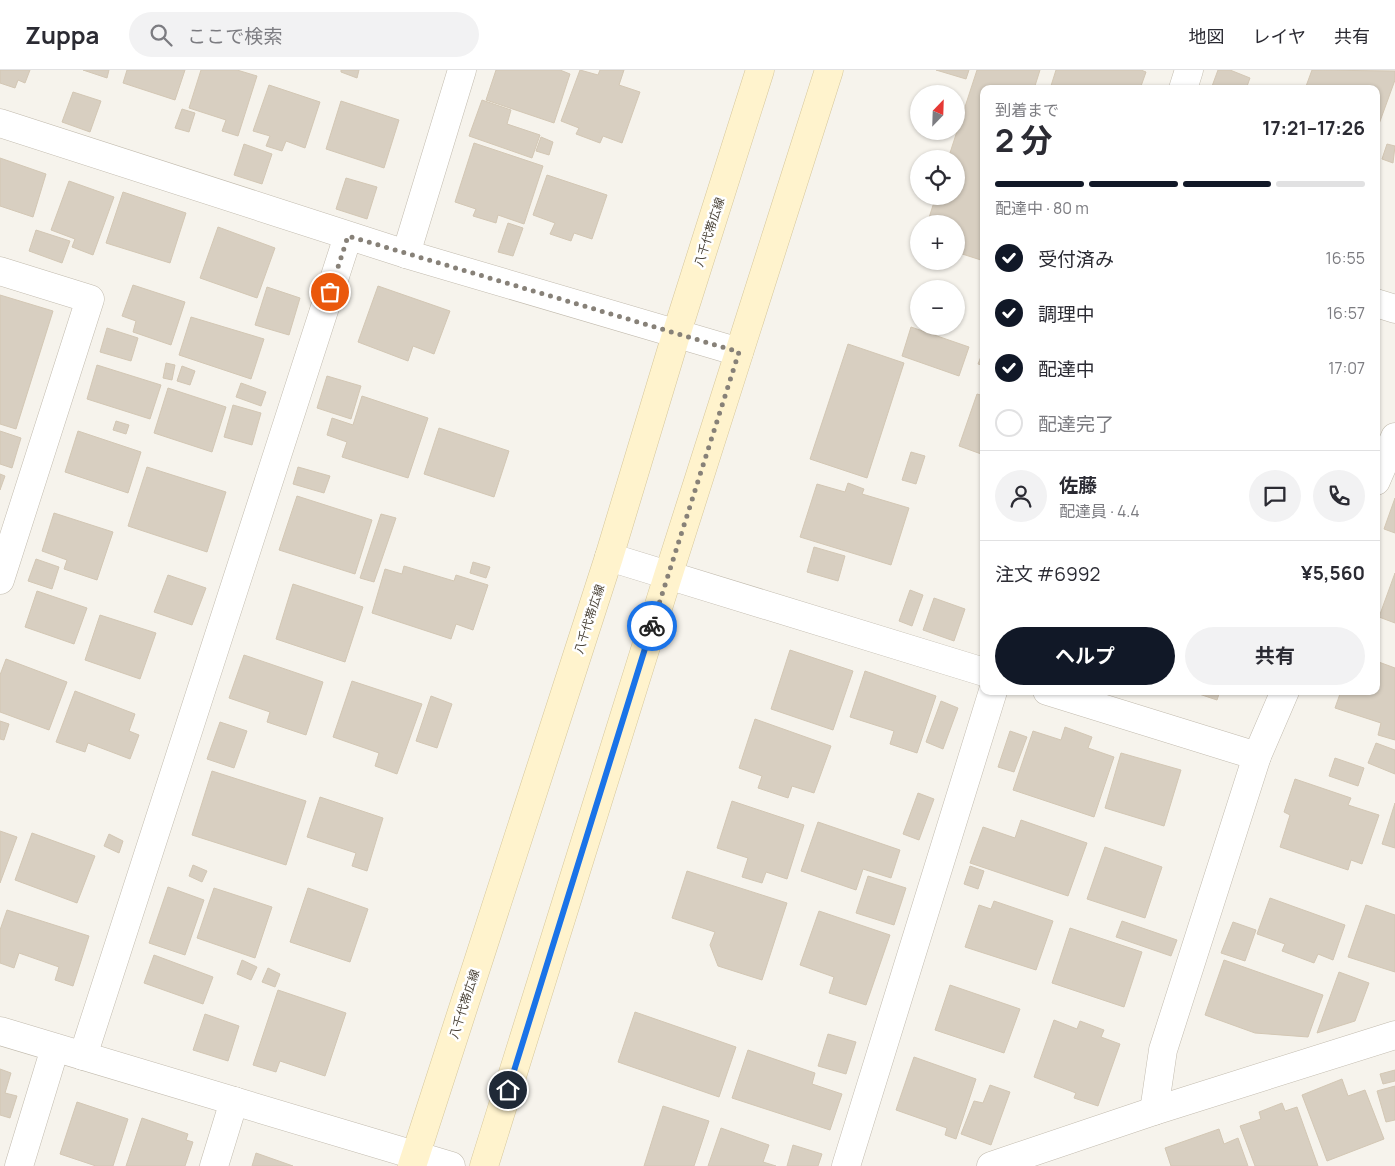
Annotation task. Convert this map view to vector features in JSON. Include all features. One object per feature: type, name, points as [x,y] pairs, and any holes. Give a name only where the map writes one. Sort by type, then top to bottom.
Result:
[{"type":"main road","name":"八千代帯広線","points":[[414,1160],[609,557],[676,335],[760,70]]},
{"type":"main road","points":[[484,1166],[668,576],[829,70]]},
{"type":"street","points":[[406,254],[462,70]]},
{"type":"street","points":[[1184,85],[1189,70]]},
{"type":"street","points":[[0,123],[406,254],[739,352]]},
{"type":"street","points":[[83,1056],[348,236]]},
{"type":"street","points":[[0,271],[90,299],[0,580]]},
{"type":"street","points":[[1380,304],[1395,309]]},
{"type":"street","points":[[1380,471],[1395,437]]},
{"type":"street","points":[[609,557],[980,671]]},
{"type":"street","points":[[846,1166],[992,695]]},
{"type":"street","points":[[1061,695],[1257,756]]},
{"type":"street","points":[[1154,1111],[1163,1050],[1257,756],[1283,695]]},
{"type":"street","points":[[0,1031],[234,1101],[414,1160],[451,1166]]},
{"type":"street","points":[[991,1166],[1154,1111],[1395,1035]]},
{"type":"street","points":[[19,1166],[56,1048]]},
{"type":"street","points":[[214,1166],[234,1101]]},
{"type":"building","points":[[0,70],[30,70],[25,83],[18,80],[15,88],[0,83]]},
{"type":"building","points":[[83,70],[109,70],[107,78]]},
{"type":"building","points":[[127,70],[185,70],[175,100],[123,83]]},
{"type":"building","points":[[201,70],[237,70],[257,76],[238,136],[222,131],[226,120],[189,108]]},
{"type":"building","points":[[341,70],[359,70],[357,78],[341,72]]},
{"type":"building","points":[[496,70],[560,70],[570,74],[554,123],[486,100]]},
{"type":"building","points":[[580,70],[598,75],[600,70],[624,70],[619,85],[640,92],[622,143],[603,136],[600,143],[576,134],[579,128],[561,121]]},
{"type":"building","points":[[936,70],[969,70],[966,79]]},
{"type":"building","points":[[977,70],[1040,70],[1035,85],[980,85],[980,260],[965,255],[965,215],[930,215],[933,205],[965,205],[965,150],[951,150],[954,140],[965,140],[965,107]]},
{"type":"building","points":[[1056,70],[1141,70],[1146,72],[1141,85],[1051,85]]},
{"type":"building","points":[[1218,70],[1230,70],[1250,78],[1247,85],[1212,85]]},
{"type":"building","points":[[1312,70],[1395,71],[1395,80],[1380,121],[1380,85],[1306,85]]},
{"type":"building","points":[[269,85],[320,102],[305,148],[286,141],[282,151],[266,146],[270,136],[253,131]]},
{"type":"building","points":[[73,92],[101,101],[90,132],[62,122]]},
{"type":"building","points":[[482,100],[511,110],[507,124],[540,135],[532,158],[469,136]]},
{"type":"building","points":[[341,101],[399,120],[384,168],[326,149]]},
{"type":"building","points":[[182,109],[195,113],[189,132],[175,128]]},
{"type":"building","points":[[541,137],[553,142],[549,155],[536,151]]},
{"type":"building","points":[[474,143],[543,166],[524,224],[498,215],[496,223],[473,216],[476,209],[455,202]]},
{"type":"building","points":[[244,144],[272,154],[262,184],[234,175]]},
{"type":"building","points":[[1387,144],[1395,146],[1393,163],[1382,159]]},
{"type":"building","points":[[0,158],[46,174],[33,217],[0,206]]},
{"type":"building","points":[[547,175],[607,195],[592,239],[574,233],[571,241],[550,234],[555,223],[533,215]]},
{"type":"building","points":[[346,178],[377,187],[367,219],[336,209]]},
{"type":"building","points":[[69,181],[114,197],[93,255],[72,247],[75,239],[51,230]]},
{"type":"building","points":[[123,192],[186,213],[170,263],[106,243]]},
{"type":"building","points":[[508,223],[523,228],[513,256],[498,252]]},
{"type":"building","points":[[218,227],[275,248],[257,298],[200,278]]},
{"type":"building","points":[[36,230],[70,241],[62,263],[29,251]]},
{"type":"building","points":[[133,285],[185,302],[171,345],[133,332],[136,321],[122,316]]},
{"type":"building","points":[[378,286],[450,311],[434,354],[413,346],[408,361],[358,342]]},
{"type":"building","points":[[267,287],[300,298],[289,335],[255,325]]},
{"type":"building","points":[[0,295],[53,311],[16,429],[0,424]]},
{"type":"building","points":[[191,317],[264,339],[251,379],[179,355]]},
{"type":"building","points":[[107,328],[138,338],[131,361],[100,352]]},
{"type":"building","points":[[910,330],[910,335],[934,335],[969,347],[959,376],[902,356]]},
{"type":"building","points":[[848,344],[904,363],[867,478],[810,459]]},
{"type":"building","points":[[166,363],[175,365],[172,380],[163,378]]},
{"type":"building","points":[[97,365],[161,385],[150,419],[87,399]]},
{"type":"building","points":[[182,366],[195,371],[190,385],[177,381]]},
{"type":"building","points":[[327,376],[361,386],[351,419],[317,408]]},
{"type":"building","points":[[241,383],[266,392],[261,406],[236,397]]},
{"type":"building","points":[[168,388],[226,407],[212,452],[154,433]]},
{"type":"building","points":[[977,394],[980,395],[980,454],[959,446]]},
{"type":"building","points":[[362,396],[428,418],[408,478],[342,457],[347,442],[327,435],[332,418],[353,425]]},
{"type":"building","points":[[233,405],[261,413],[252,445],[224,437]]},
{"type":"building","points":[[116,421],[129,425],[126,434],[113,430]]},
{"type":"building","points":[[439,428],[509,451],[494,497],[424,474]]},
{"type":"building","points":[[0,431],[21,438],[12,468],[0,464]]},
{"type":"building","points":[[78,431],[141,452],[128,493],[65,472]]},
{"type":"building","points":[[911,452],[925,456],[916,484],[902,480]]},
{"type":"building","points":[[147,467],[226,492],[207,552],[128,526]]},
{"type":"building","points":[[298,467],[330,476],[324,493],[293,484]]},
{"type":"building","points":[[0,474],[5,476],[0,490]]},
{"type":"building","points":[[848,483],[864,489],[862,494],[909,508],[891,565],[800,537],[817,484],[845,492]]},
{"type":"building","points":[[297,496],[372,520],[355,574],[279,550]]},
{"type":"building","points":[[1395,498],[1395,533],[1384,529]]},
{"type":"building","points":[[54,513],[113,532],[97,580],[64,569],[67,560],[42,551]]},
{"type":"building","points":[[381,514],[396,518],[374,582],[360,578]]},
{"type":"building","points":[[814,547],[845,556],[838,581],[807,572]]},
{"type":"building","points":[[36,559],[59,567],[52,589],[28,581]]},
{"type":"building","points":[[473,562],[490,567],[486,578],[470,573]]},
{"type":"building","points":[[404,566],[454,581],[456,575],[488,585],[473,630],[456,624],[451,639],[372,613],[385,569],[402,574]]},
{"type":"building","points":[[1395,573],[1395,623],[1380,617]]},
{"type":"building","points":[[168,575],[206,588],[192,625],[154,612]]},
{"type":"building","points":[[293,584],[363,607],[345,662],[276,639]]},
{"type":"building","points":[[910,590],[923,595],[912,626],[899,621]]},
{"type":"building","points":[[37,591],[87,608],[74,644],[25,627]]},
{"type":"building","points":[[934,598],[965,609],[954,641],[923,630]]},
{"type":"building","points":[[100,615],[156,633],[140,679],[85,660]]},
{"type":"building","points":[[790,650],[853,671],[833,730],[771,709]]},
{"type":"building","points":[[244,655],[323,682],[306,735],[267,722],[270,712],[229,698]]},
{"type":"building","points":[[6,659],[67,682],[49,730],[0,712],[0,675]]},
{"type":"building","points":[[1380,662],[1395,668],[1395,740],[1378,735],[1381,723],[1335,708],[1340,695],[1380,695]]},
{"type":"building","points":[[865,671],[936,696],[917,753],[890,744],[894,731],[850,717]]},
{"type":"building","points":[[352,681],[422,704],[397,774],[375,766],[379,753],[333,737]]},
{"type":"building","points":[[75,691],[135,714],[129,731],[139,735],[130,759],[88,743],[85,752],[56,742]]},
{"type":"building","points":[[1202,695],[1219,695],[1217,700]]},
{"type":"building","points":[[431,696],[452,704],[437,748],[416,741]]},
{"type":"building","points":[[941,701],[958,708],[943,749],[926,742]]},
{"type":"building","points":[[755,719],[831,746],[814,793],[792,786],[788,798],[758,788],[762,776],[739,768]]},
{"type":"building","points":[[0,721],[9,724],[4,740],[0,739]]},
{"type":"building","points":[[220,722],[247,731],[234,768],[207,759]]},
{"type":"building","points":[[1065,727],[1092,737],[1088,748],[1114,757],[1094,817],[1013,790],[1033,731],[1061,740]]},
{"type":"building","points":[[1010,731],[1027,737],[1014,772],[998,767]]},
{"type":"building","points":[[1376,743],[1395,750],[1395,774],[1368,763]]},
{"type":"building","points":[[1121,753],[1181,770],[1164,826],[1105,808]]},
{"type":"building","points":[[1335,758],[1364,768],[1358,786],[1329,776]]},
{"type":"building","points":[[212,771],[306,801],[286,865],[192,835]]},
{"type":"building","points":[[1295,779],[1351,798],[1348,805],[1379,815],[1362,864],[1351,860],[1348,870],[1280,847],[1290,815],[1284,812]]},
{"type":"building","points":[[918,793],[934,799],[919,840],[903,834]]},
{"type":"building","points":[[320,797],[383,818],[367,871],[352,866],[356,853],[307,837]]},
{"type":"building","points":[[732,801],[804,825],[787,879],[766,872],[762,883],[742,877],[748,858],[717,848]]},
{"type":"building","points":[[1395,803],[1395,848],[1382,844]]},
{"type":"building","points":[[1021,820],[1087,843],[1068,896],[970,863],[983,827],[1015,838]]},
{"type":"building","points":[[818,822],[900,850],[891,878],[863,869],[856,890],[801,871]]},
{"type":"building","points":[[0,831],[17,837],[0,883]]},
{"type":"building","points":[[32,833],[95,856],[77,903],[15,880]]},
{"type":"building","points":[[109,834],[123,841],[119,853],[104,846]]},
{"type":"building","points":[[1105,847],[1162,867],[1145,918],[1087,899]]},
{"type":"building","points":[[193,865],[207,871],[202,882],[189,876]]},
{"type":"building","points":[[970,866],[984,871],[978,889],[964,884]]},
{"type":"building","points":[[687,871],[787,903],[762,980],[718,966],[710,945],[715,932],[672,918]]},
{"type":"building","points":[[868,876],[906,888],[894,925],[856,913]]},
{"type":"building","points":[[168,887],[204,900],[185,955],[149,943]]},
{"type":"building","points":[[214,888],[272,907],[255,958],[197,938]]},
{"type":"building","points":[[308,888],[368,909],[350,962],[290,942]]},
{"type":"building","points":[[1270,898],[1345,925],[1333,960],[1318,954],[1314,963],[1282,951],[1285,944],[1257,934]]},
{"type":"building","points":[[994,901],[1053,921],[1036,970],[965,947],[979,905],[991,909]]},
{"type":"building","points":[[1366,905],[1395,915],[1395,972],[1348,957]]},
{"type":"building","points":[[7,910],[89,936],[73,986],[55,980],[59,967],[19,953],[14,968],[0,963],[0,930]]},
{"type":"building","points":[[819,911],[890,935],[866,1005],[829,993],[834,977],[800,965]]},
{"type":"building","points":[[1122,921],[1177,940],[1171,956],[1116,937]]},
{"type":"building","points":[[1233,922],[1256,930],[1245,961],[1221,953]]},
{"type":"building","points":[[1070,928],[1142,952],[1124,1007],[1052,983]]},
{"type":"building","points":[[154,955],[213,977],[203,1004],[144,983]]},
{"type":"building","points":[[242,960],[257,967],[251,980],[237,974]]},
{"type":"building","points":[[1224,960],[1323,995],[1308,1037],[1255,1033],[1205,1015]]},
{"type":"building","points":[[268,968],[280,974],[275,987],[262,982]]},
{"type":"building","points":[[1339,972],[1369,983],[1355,1021],[1317,1033]]},
{"type":"building","points":[[950,985],[1020,1009],[1004,1053],[935,1030]]},
{"type":"building","points":[[278,990],[346,1013],[325,1076],[280,1061],[276,1072],[253,1065]]},
{"type":"building","points":[[635,1012],[736,1047],[719,1097],[618,1062]]},
{"type":"building","points":[[205,1014],[239,1026],[228,1061],[193,1050]]},
{"type":"building","points":[[1054,1020],[1077,1029],[1080,1021],[1104,1030],[1101,1037],[1120,1044],[1098,1106],[1074,1098],[1076,1093],[1034,1077]]},
{"type":"building","points":[[828,1034],[856,1042],[846,1074],[818,1066]]},
{"type":"building","points":[[748,1050],[815,1073],[812,1084],[842,1094],[830,1130],[732,1098]]},
{"type":"building","points":[[914,1057],[976,1079],[956,1139],[945,1135],[947,1128],[896,1110]]},
{"type":"building","points":[[0,1069],[11,1073],[5,1093],[17,1096],[10,1118],[0,1115]]},
{"type":"building","points":[[1395,1070],[1395,1081],[1383,1084],[1380,1074]]},
{"type":"building","points":[[1342,1079],[1348,1096],[1365,1090],[1384,1139],[1327,1161],[1302,1095]]},
{"type":"building","points":[[990,1085],[1010,1092],[991,1145],[961,1134],[974,1101],[983,1103]]},
{"type":"building","points":[[1395,1086],[1395,1120],[1386,1122],[1377,1091]]},
{"type":"building","points":[[77,1102],[128,1119],[113,1166],[96,1166],[60,1154]]},
{"type":"building","points":[[1282,1103],[1285,1111],[1297,1107],[1318,1166],[1255,1166],[1240,1126],[1261,1119],[1259,1112]]},
{"type":"building","points":[[663,1106],[709,1121],[694,1166],[644,1166]]},
{"type":"building","points":[[142,1118],[188,1134],[186,1140],[193,1142],[185,1166],[126,1166]]},
{"type":"building","points":[[721,1128],[769,1145],[763,1162],[776,1166],[708,1166]]},
{"type":"building","points":[[1219,1129],[1224,1144],[1238,1138],[1248,1166],[1171,1166],[1165,1148]]},
{"type":"building","points":[[793,1145],[822,1154],[818,1166],[787,1166]]},
{"type":"building","points":[[256,1153],[293,1166],[252,1166]]},
{"type":"way so far","points":[[330,292],[348,236],[676,335],[739,352],[652,626]]},
{"type":"route","points":[[508,1090],[652,626]]}]
